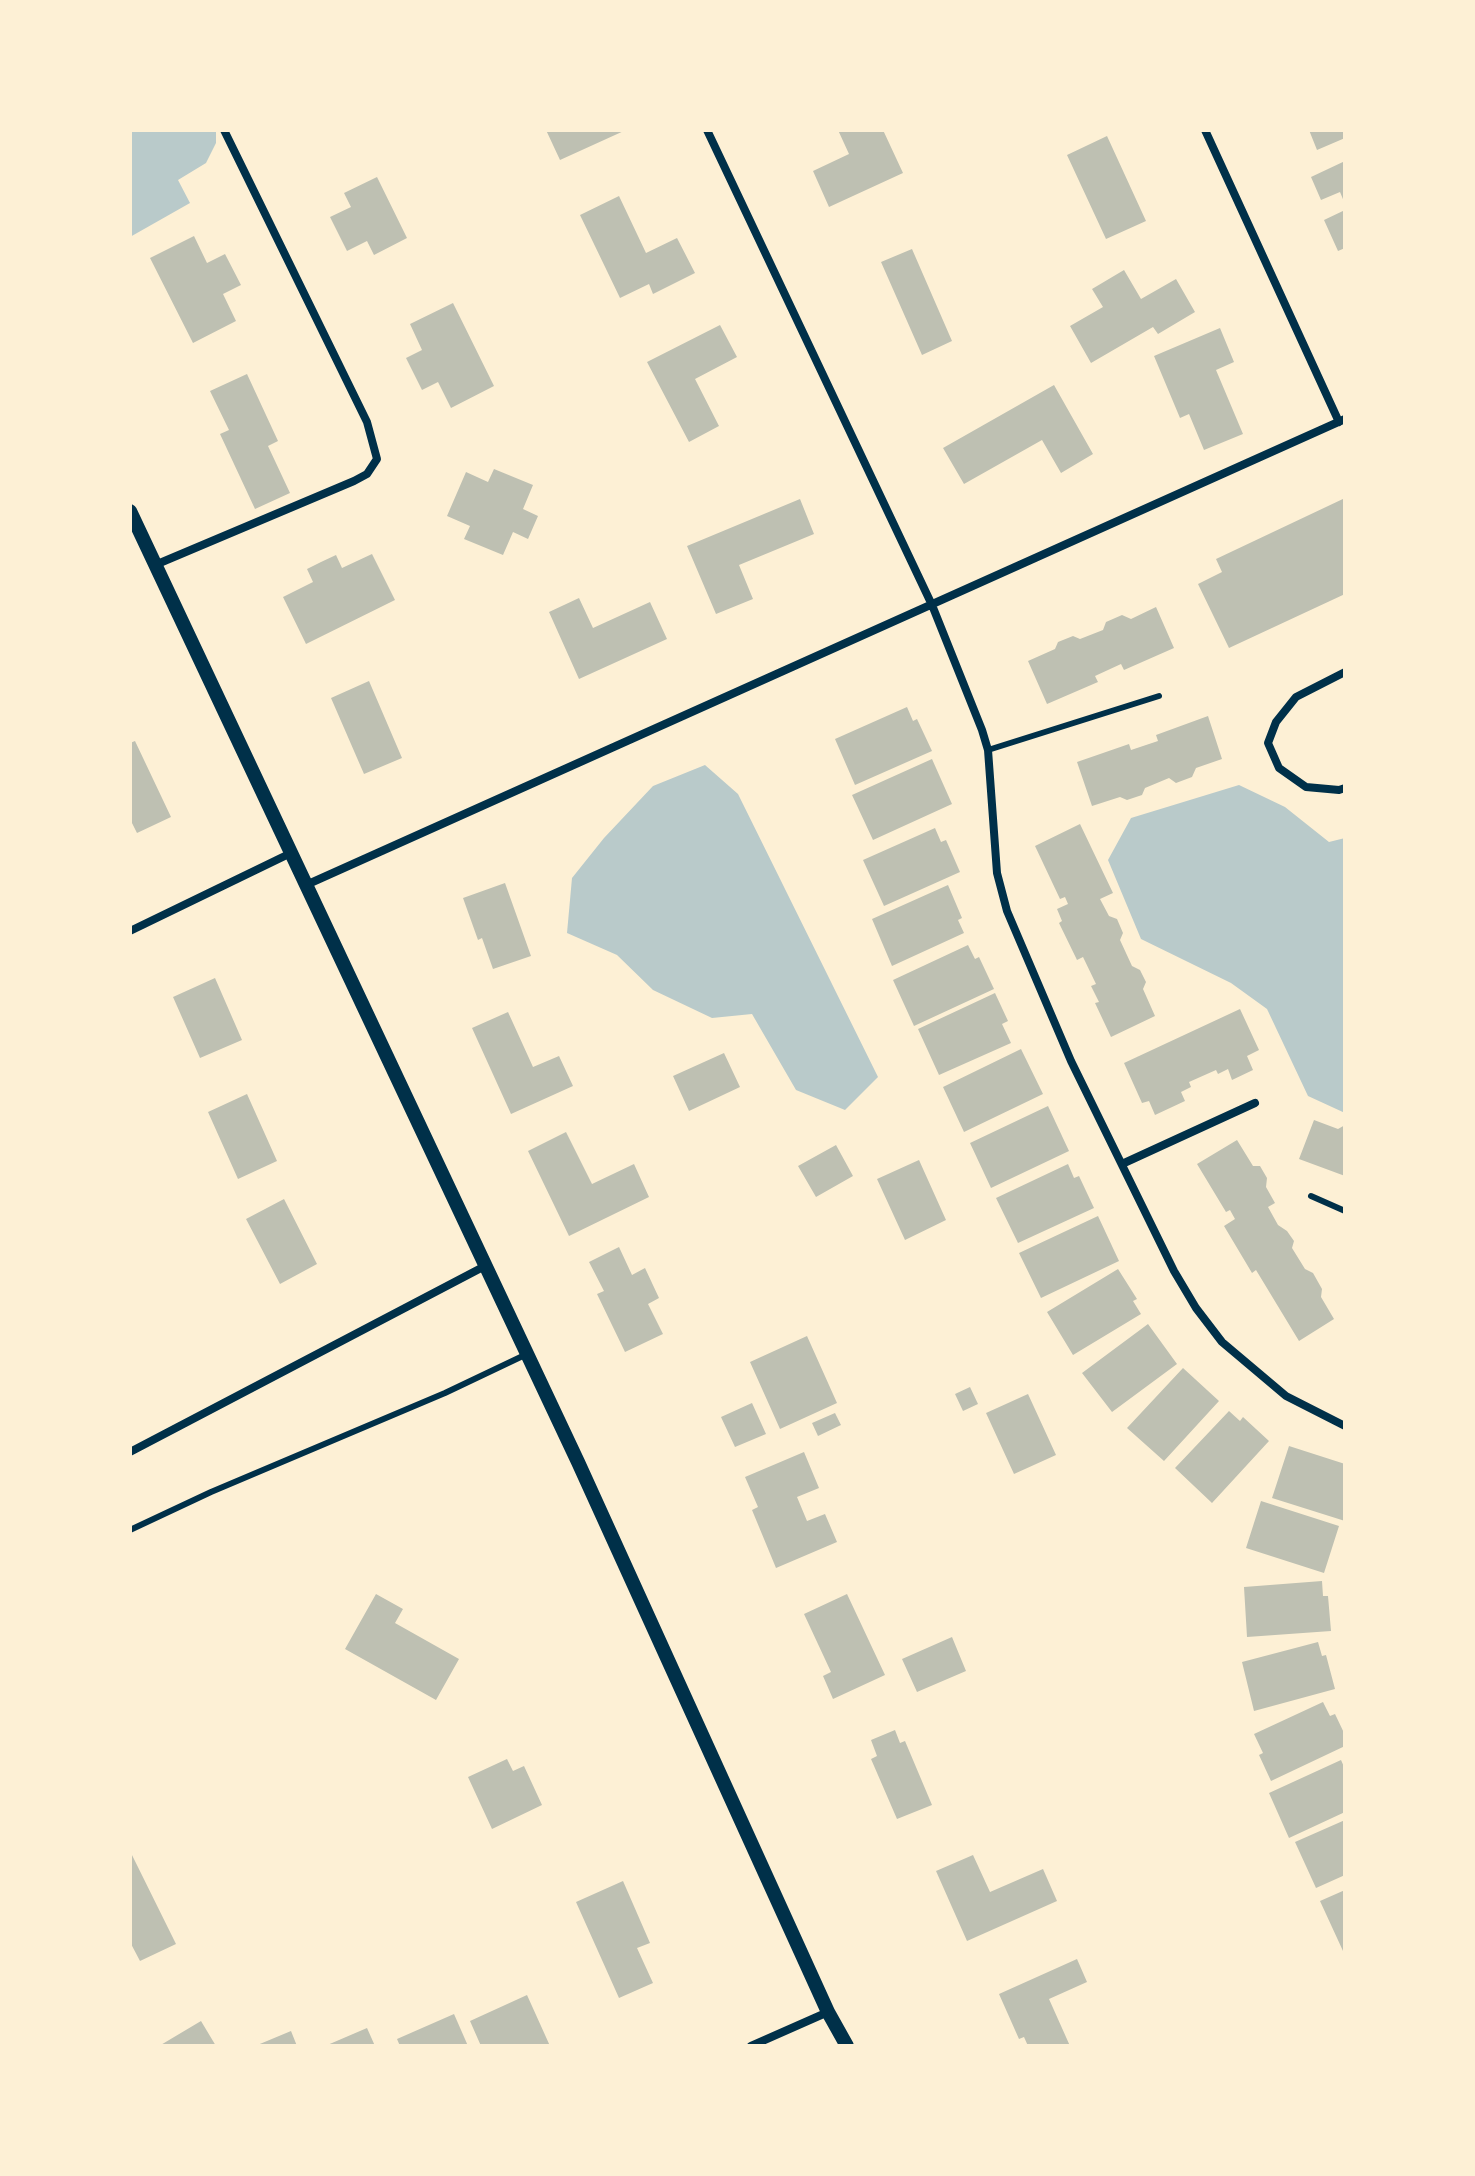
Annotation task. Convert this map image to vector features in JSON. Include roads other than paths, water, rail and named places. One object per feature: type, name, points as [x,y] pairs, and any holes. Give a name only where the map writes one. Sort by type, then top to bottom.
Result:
[{"type":"street","points":[[155,565],[354,481],[367,474],[377,459],[367,422],[224,130]]},
{"type":"street","points":[[707,130],[932,605],[988,750],[997,873],[1007,911],[1071,1061],[1174,1271],[1196,1308],[1222,1342],[1286,1396],[1345,1426]]},
{"type":"street","points":[[306,885],[1342,420],[1205,130]]},
{"type":"street","points":[[130,511],[527,1354],[828,2012],[847,2046]]},
{"type":"street","points":[[1345,672],[1296,697],[1276,722],[1268,743],[1279,768],[1306,787],[1345,788]]},
{"type":"street","points":[[130,931],[291,853]]},
{"type":"street","points":[[1122,1164],[1255,1103]]},
{"type":"street","points":[[130,1452],[485,1266]]},
{"type":"street","points":[[751,2046],[828,2012]]},
{"type":"lane","points":[[988,750],[1159,696]]},
{"type":"lane","points":[[1311,1196],[1345,1211]]},
{"type":"lane","points":[[130,1530],[211,1492],[445,1393],[527,1354]]}]
